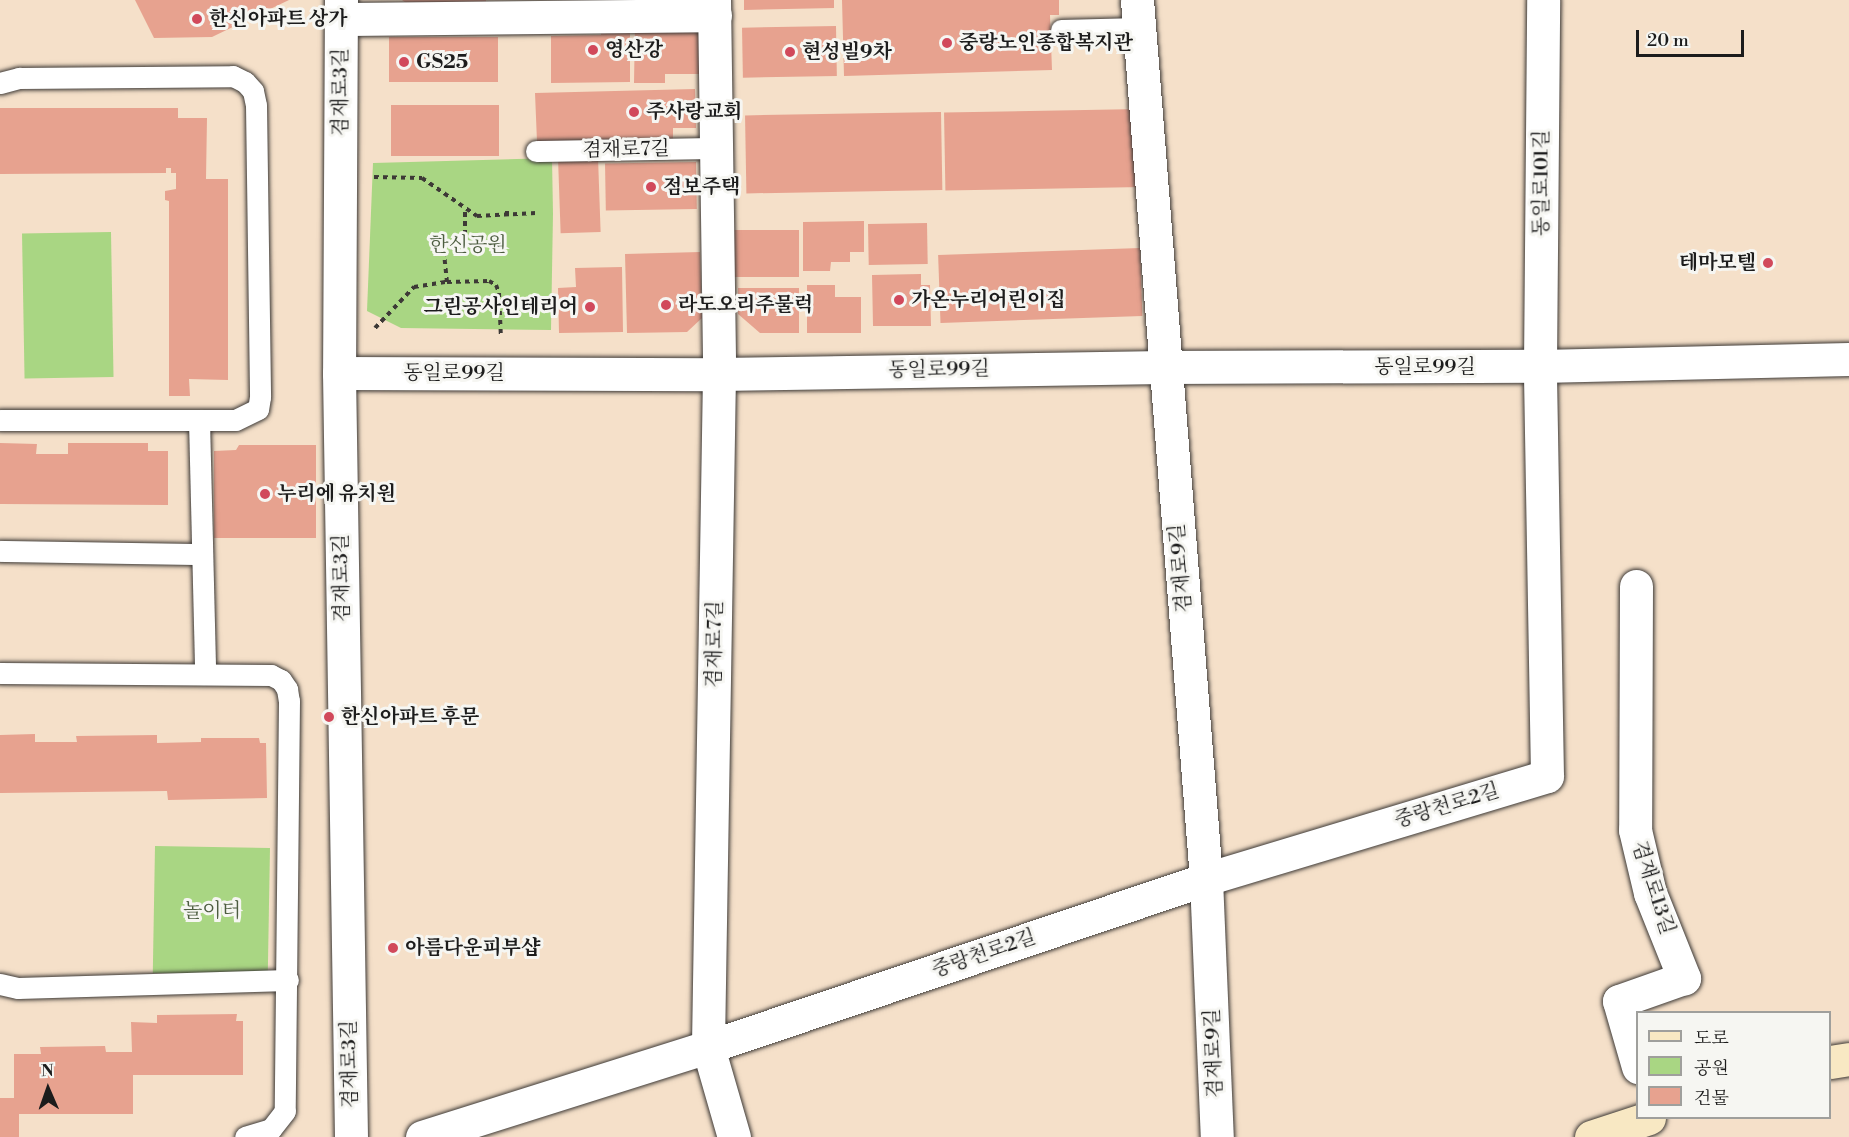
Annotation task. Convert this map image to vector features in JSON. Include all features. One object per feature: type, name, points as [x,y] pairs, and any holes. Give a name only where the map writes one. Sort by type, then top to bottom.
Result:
[{"type":"main road","points":[[1831,1062],[1849,1059]]},
{"type":"main road","points":[[1591,1137],[1646,1119]]},
{"type":"street","name":"동일로101길","points":[[1540,366],[1543,0]]},
{"type":"street","name":"겸재로3길","points":[[351,1137],[339,373],[341,9],[715,8]]},
{"type":"street","name":"겸재로7길","points":[[715,8],[718,374],[708,1047],[734,1137]]},
{"type":"street","name":"겸재로9길","points":[[1138,14],[1206,879],[1217,1137]]},
{"type":"street","name":"동일로99길","points":[[339,373],[718,374],[1164,367],[1540,366],[1849,359]]},
{"type":"street","name":"중랑천로2길","points":[[422,1137],[708,1047],[1206,879],[1547,776],[1540,366]]},
{"type":"street","name":"겸재로13길","points":[[1636,586],[1635,830],[1650,893],[1684,978],[1619,1001],[1636,1060]]},
{"type":"lane","points":[[1061,30],[1138,14]]},
{"type":"lane","points":[[0,83],[18,78],[233,76],[245,82],[253,91],[256,105],[259,403],[258,409],[236,420],[0,420]]},
{"type":"lane","name":"겸재로7길","points":[[536,151],[716,148]]},
{"type":"lane","points":[[199,420],[200,554],[205,674]]},
{"type":"lane","points":[[0,551],[200,554]]},
{"type":"lane","points":[[0,673],[271,675],[281,680],[287,689],[289,701],[288,980],[285,1112],[271,1129],[244,1137]]},
{"type":"lane","points":[[0,984],[18,988],[288,980]]},
{"type":"path","points":[[340,178],[422,178],[477,216],[536,213]]},
{"type":"path","points":[[507,206],[507,215]]},
{"type":"path","points":[[447,282],[444,255],[465,235],[465,208]]},
{"type":"path","points":[[372,332],[392,307],[414,287],[447,282],[489,281],[496,285],[499,293],[502,373]]},
{"type":"green space","name":"한신공원","points":[[552,158],[551,330],[401,328],[367,311],[373,163]]},
{"type":"green space","points":[[111,232],[114,377],[25,379],[22,234]]},
{"type":"green space","name":"놀이터","points":[[155,846],[270,848],[268,975],[153,973]]},
{"type":"building","name":"한신아파트 상가","points":[[135,0],[289,0],[212,37],[154,38]]},
{"type":"building","points":[[402,0],[486,0],[486,2],[406,3]]},
{"type":"building","points":[[744,0],[834,0],[834,8],[744,10]]},
{"type":"building","name":"중랑노인종합복지관","points":[[842,0],[1059,0],[1059,15],[1050,15],[1052,70],[844,76]]},
{"type":"building","points":[[635,24],[700,24],[699,74],[665,74],[665,83],[634,83]]},
{"type":"building","name":"현성빌9차","points":[[836,26],[837,76],[743,78],[742,28]]},
{"type":"building","points":[[630,27],[630,82],[551,83],[551,36],[601,35],[601,28]]},
{"type":"building","points":[[389,37],[498,37],[498,82],[389,82]]},
{"type":"building","points":[[695,89],[696,128],[673,128],[673,139],[537,142],[535,93]]},
{"type":"building","points":[[391,105],[499,105],[499,156],[391,156]]},
{"type":"building","points":[[0,108],[178,108],[178,118],[207,118],[206,179],[228,179],[228,380],[189,379],[190,396],[169,396],[169,201],[165,200],[165,191],[176,189],[176,173],[171,173],[171,168],[166,168],[166,173],[0,174]]},
{"type":"building","points":[[1141,109],[1142,187],[945,190],[944,112]]},
{"type":"building","points":[[941,112],[942,190],[746,193],[745,115]]},
{"type":"building","points":[[598,157],[601,232],[561,233],[558,158]]},
{"type":"building","name":"점보주택","points":[[696,162],[697,209],[606,211],[605,164]]},
{"type":"building","points":[[864,221],[864,252],[850,252],[850,262],[831,262],[830,271],[803,271],[803,222]]},
{"type":"building","points":[[927,223],[928,264],[869,265],[868,224]]},
{"type":"building","points":[[734,230],[799,230],[799,277],[734,277]]},
{"type":"building","points":[[1140,248],[1142,316],[940,323],[938,255]]},
{"type":"building","points":[[700,252],[702,318],[687,332],[627,333],[625,254]]},
{"type":"building","points":[[622,267],[623,332],[559,333],[558,288],[576,287],[575,268]]},
{"type":"building","points":[[921,274],[921,285],[930,285],[931,326],[873,326],[872,275]]},
{"type":"building","points":[[807,285],[835,285],[835,297],[861,297],[861,333],[807,333]]},
{"type":"building","points":[[738,288],[799,288],[799,333],[760,333],[738,314]]},
{"type":"building","points":[[0,443],[37,444],[36,454],[68,454],[68,443],[148,443],[148,451],[168,451],[168,505],[0,504]]},
{"type":"building","name":"누리에 유치원","points":[[239,445],[316,445],[316,538],[214,538],[214,451],[236,450]]},
{"type":"building","points":[[35,734],[35,742],[77,742],[76,736],[157,735],[157,743],[201,742],[201,738],[259,738],[260,743],[266,743],[267,798],[168,800],[167,791],[0,793],[0,735]]},
{"type":"building","points":[[237,1014],[236,1021],[243,1021],[243,1075],[133,1075],[133,1114],[19,1114],[19,1137],[0,1137],[0,1098],[14,1098],[14,1054],[41,1054],[40,1047],[105,1046],[106,1052],[132,1052],[131,1022],[157,1023],[157,1015]]},
{"type":"place","name":"한신아파트 상가","points":[[197,19]]},
{"type":"place","name":"중랑노인종합복지관","points":[[947,43]]},
{"type":"place","name":"영산강","points":[[593,50]]},
{"type":"place","name":"현성빌9차","points":[[790,52]]},
{"type":"place","name":"GS25","points":[[404,62]]},
{"type":"place","name":"주사랑교회","points":[[634,112]]},
{"type":"place","name":"점보주택","points":[[651,187]]},
{"type":"place","name":"테마모텔","points":[[1768,263]]},
{"type":"place","name":"가온누리어린이집","points":[[899,300]]},
{"type":"place","name":"라도오리주물럭","points":[[666,305]]},
{"type":"place","name":"그린공사인테리어","points":[[590,307]]},
{"type":"place","name":"누리에 유치원","points":[[265,494]]},
{"type":"place","name":"한신아파트 후문","points":[[329,717]]},
{"type":"place","name":"아름다운피부샵","points":[[393,948]]}]
